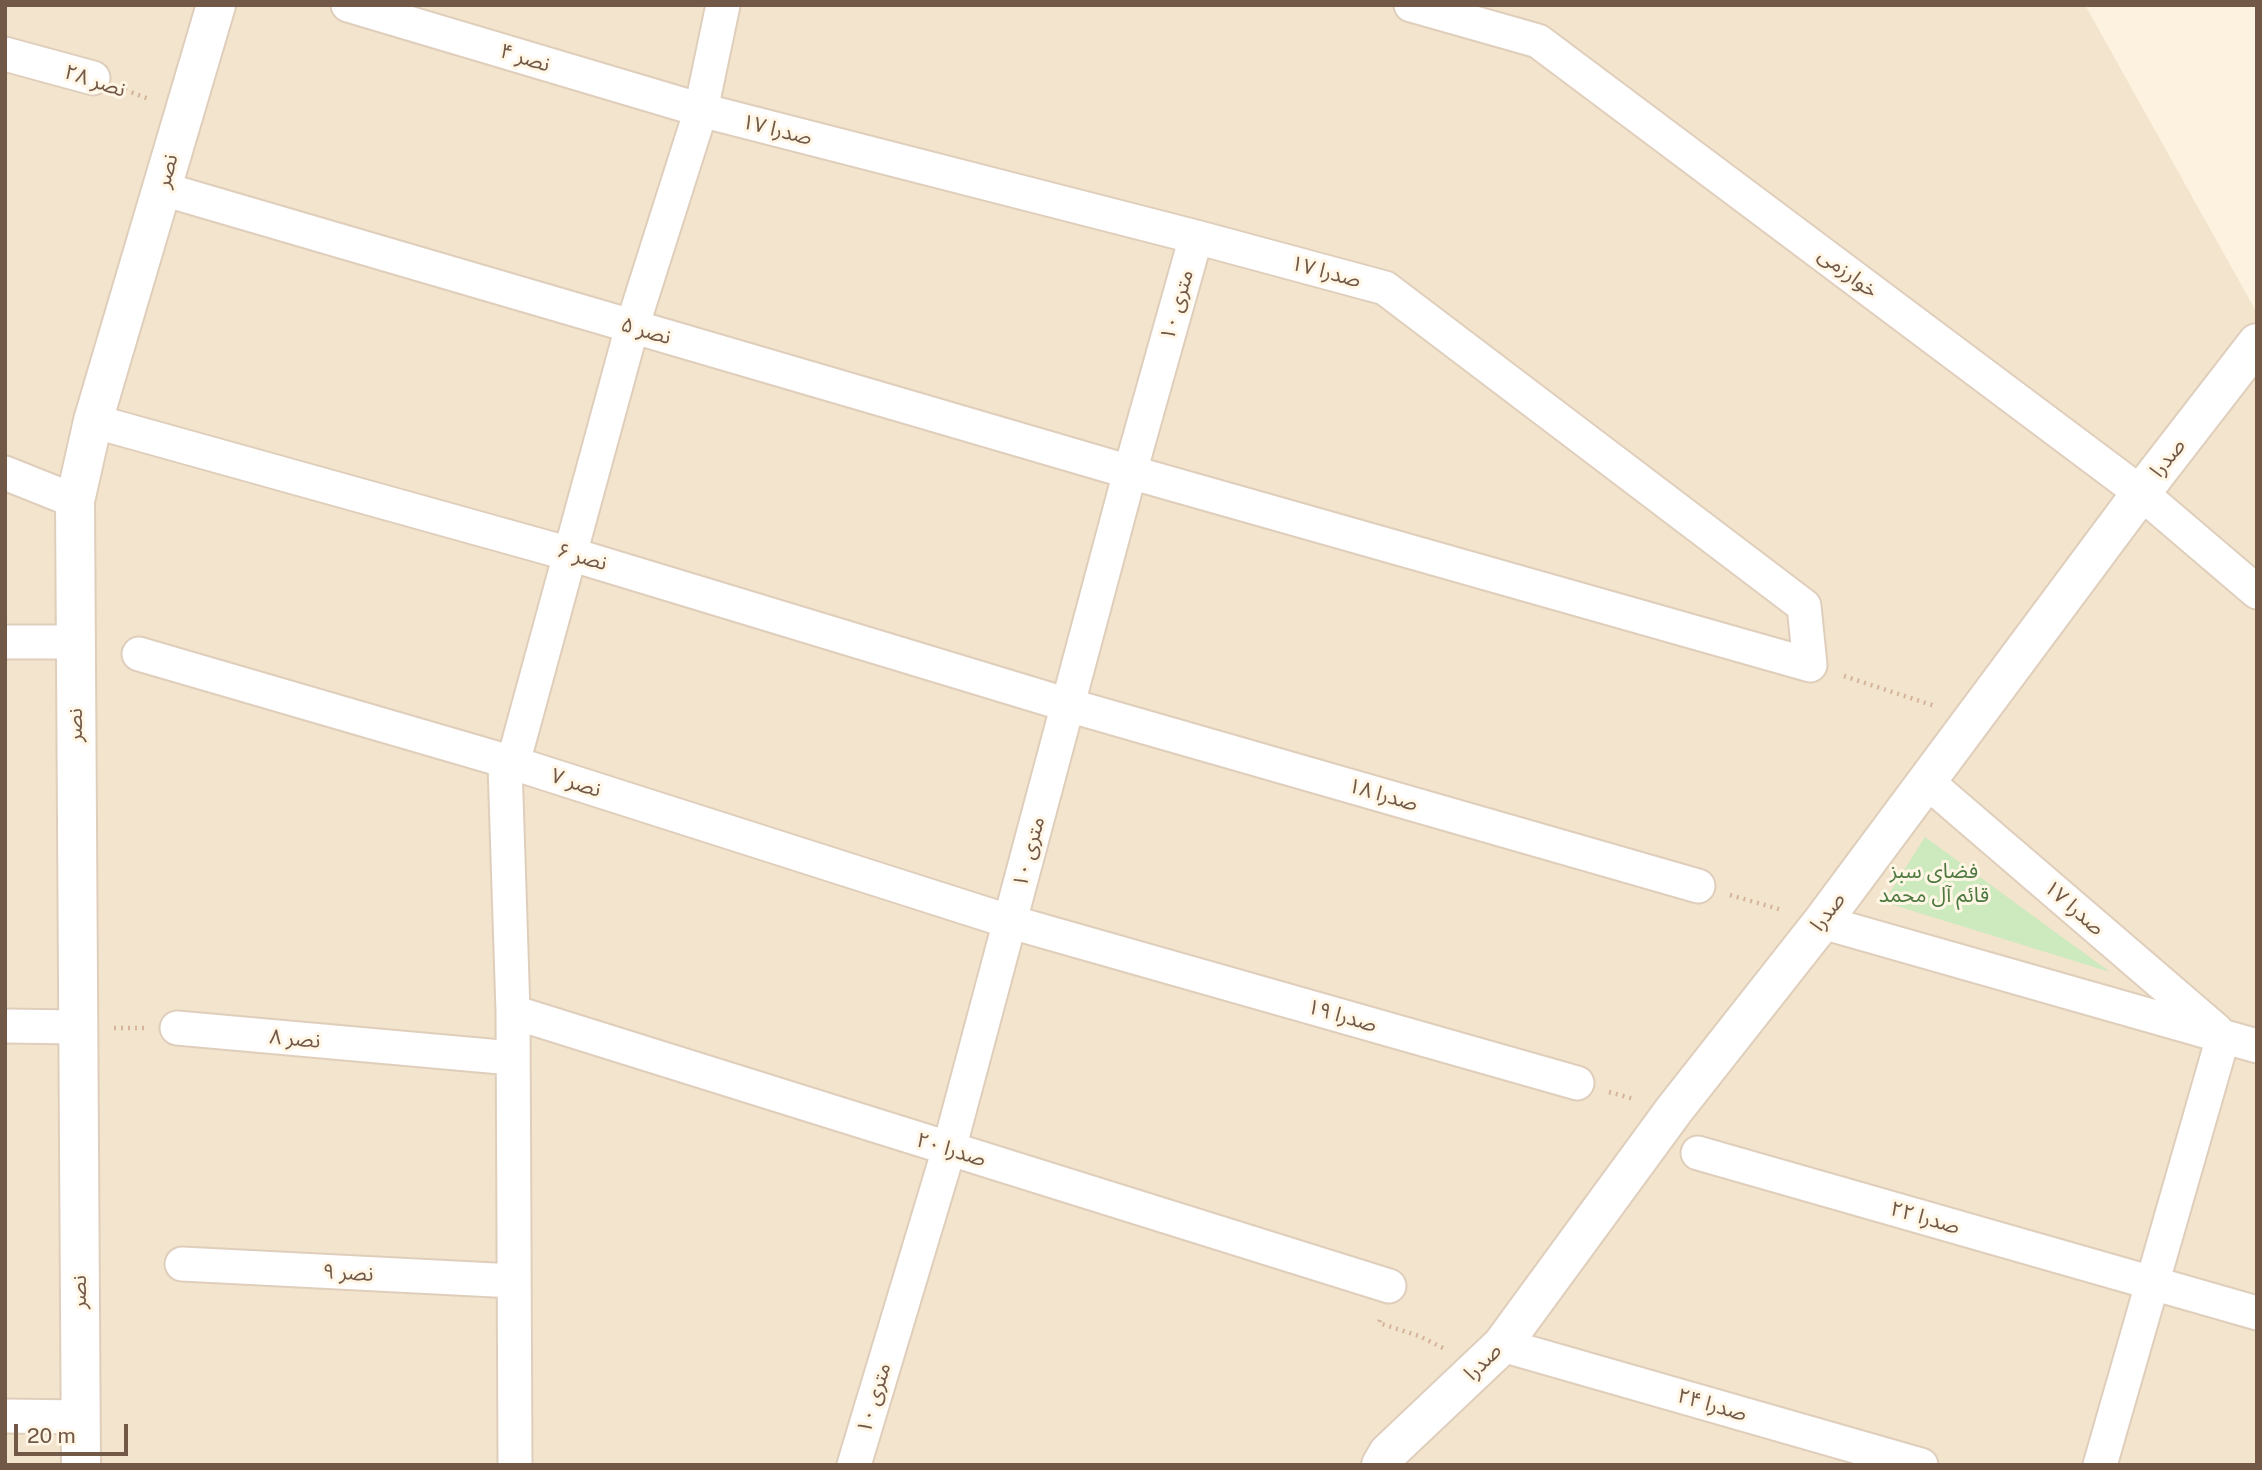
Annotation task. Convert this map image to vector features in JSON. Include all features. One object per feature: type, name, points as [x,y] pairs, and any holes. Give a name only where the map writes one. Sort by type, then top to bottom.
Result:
[{"type":"street","name":"نصر","points":[[81,1465],[75,501],[93,421],[216,5]]},
{"type":"street","name":"نصر ۴","points":[[348,5],[701,110]]},
{"type":"street","points":[[515,1465],[513,1012],[505,765],[513,762],[632,327],[701,110],[723,5]]},
{"type":"street","name":"خوارزمی","points":[[1411,5],[1538,41],[2141,493],[2257,593]]},
{"type":"street","name":"نصر ۲۸","points":[[5,54],[93,78]]},
{"type":"street","name":"صدرا ۱۷","points":[[701,110],[1196,237],[1385,289],[1804,606],[1810,664]]},
{"type":"street","name":"نصر ۵","points":[[163,188],[1130,472],[1810,664]]},
{"type":"street","name":"۱۰ متری","points":[[854,1465],[949,1149],[1130,472],[1196,237]]},
{"type":"street","name":"صدرا","points":[[1381,1465],[1388,1453],[1491,1356],[1674,1110],[1822,922],[1925,780],[2257,343]]},
{"type":"street","name":"نصر ۶","points":[[93,421],[570,554],[1068,705]]},
{"type":"street","points":[[5,473],[75,501]]},
{"type":"street","points":[[5,642],[76,642]]},
{"type":"street","name":"نصر ۷","points":[[139,654],[513,762],[1011,922]]},
{"type":"street","name":"صدرا ۱۸","points":[[1068,705],[1698,886]]},
{"type":"street","name":"صدرا ۱۷","points":[[1925,780],[2223,1037]]},
{"type":"street","name":"صدرا ۱۹","points":[[1011,922],[1577,1083]]},
{"type":"street","points":[[1822,922],[2257,1046]]},
{"type":"street","name":"صدرا ۲۰","points":[[513,1012],[1389,1286]]},
{"type":"street","points":[[5,1026],[78,1027]]},
{"type":"street","name":"نصر ۸","points":[[177,1028],[512,1058]]},
{"type":"street","points":[[2101,1465],[2223,1037]]},
{"type":"street","name":"صدرا ۲۲","points":[[1698,1153],[2257,1314]]},
{"type":"street","name":"نصر ۹","points":[[182,1264],[514,1282]]},
{"type":"street","name":"صدرا ۲۴","points":[[1491,1356],[1922,1465]]},
{"type":"street","points":[[5,1416],[81,1417]]},
{"type":"path","name":"نصر ۲۸","points":[[93,78],[183,112]]},
{"type":"path","points":[[1810,664],[1972,719]]},
{"type":"path","points":[[1698,886],[1822,922]]},
{"type":"path","points":[[78,1027],[177,1028]]},
{"type":"path","points":[[1577,1083],[1674,1110]]},
{"type":"path","points":[[1389,1286],[1379,1323],[1491,1356]]},
{"type":"shaded area","points":[[5,5],[2085,5],[2257,313],[2257,1465],[5,1465]]},
{"type":"green space","name":"فضای سبز قائم آل محمد","points":[[1925,837],[2110,972],[1884,902]]}]
